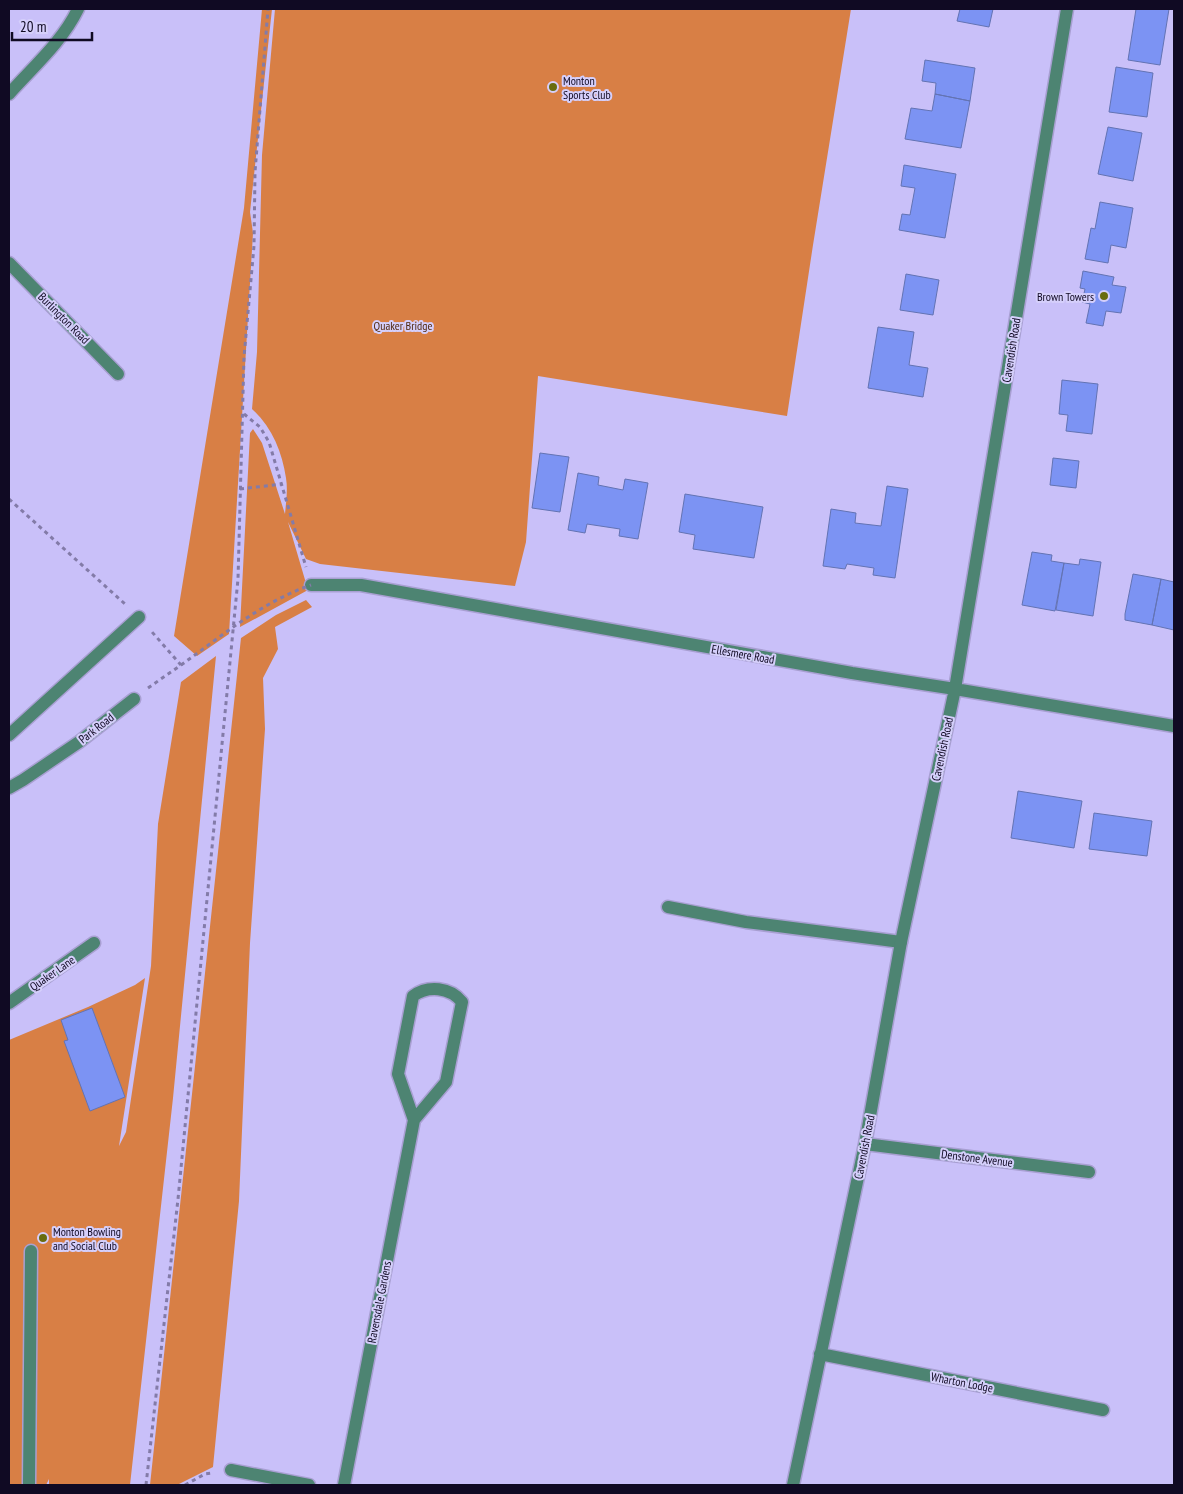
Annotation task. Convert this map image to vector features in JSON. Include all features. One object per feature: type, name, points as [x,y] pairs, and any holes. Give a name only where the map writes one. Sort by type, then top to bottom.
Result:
[{"type":"street","points":[[9,94],[61,37],[78,9]]},
{"type":"street","name":"Cavendish Road","points":[[793,1485],[865,1144],[901,942],[955,689],[1067,9]]},
{"type":"street","name":"Burlington Road","points":[[9,263],[118,374]]},
{"type":"street","name":"Ellesmere Road","points":[[310,580],[361,585],[852,673],[1174,726]]},
{"type":"street","points":[[9,735],[139,616]]},
{"type":"street","name":"Park Road","points":[[9,788],[79,742],[134,698]]},
{"type":"street","points":[[668,908],[746,922],[901,942]]},
{"type":"street","name":"Quaker Lane","points":[[9,1003],[94,943]]},
{"type":"street","name":"Ravensdale Gardens","points":[[344,1485],[414,1120],[446,1082],[462,1002],[456,994],[439,989],[422,989],[413,996],[409,1015],[398,1074],[414,1120]]},
{"type":"street","name":"Denstone Avenue","points":[[865,1144],[1089,1172]]},
{"type":"street","points":[[29,1485],[31,1251]]},
{"type":"street","name":"Wharton Lodge","points":[[820,1354],[1103,1410]]},
{"type":"street","points":[[231,1470],[308,1485]]},
{"type":"path","points":[[146,1485],[177,1209],[237,589],[244,357],[254,246],[255,172],[268,9]]},
{"type":"path","points":[[243,414],[260,427],[274,457],[306,568]]},
{"type":"path","points":[[240,489],[282,484]]},
{"type":"path","points":[[9,499],[139,616],[181,664]]},
{"type":"path","points":[[134,698],[264,606],[310,580]]},
{"type":"path","points":[[185,1485],[205,1474],[231,1470]]},
{"type":"green space","points":[[262,9],[272,9],[250,212],[253,233],[229,634],[197,656],[174,636],[244,208]]},
{"type":"green space","name":"Quaker Bridge","points":[[275,9],[851,9],[787,416],[538,376],[526,542],[515,586],[320,564],[306,559],[288,522],[308,590],[240,627],[250,433],[253,429],[262,443],[285,514],[287,496],[286,478],[279,449],[265,424],[252,409],[257,352],[262,155]]},
{"type":"green space","points":[[306,600],[312,607],[275,627],[278,649],[263,678],[265,729],[250,943],[239,1201],[213,1467],[177,1485],[150,1485],[241,638],[276,615]]},
{"type":"green space","points":[[216,656],[173,1098],[130,1485],[49,1485],[49,1479],[46,1485],[9,1485],[9,1040],[88,1007],[135,985],[145,978],[119,1146],[126,1132],[151,966],[158,824],[181,682]]},
{"type":"building","points":[[960,9],[993,9],[989,27],[957,21]]},
{"type":"building","points":[[1136,9],[1169,9],[1160,65],[1128,60]]},
{"type":"building","points":[[925,60],[975,68],[970,101],[935,94],[936,83],[922,81]]},
{"type":"building","points":[[1116,67],[1153,73],[1147,117],[1109,112]]},
{"type":"building","points":[[935,94],[970,101],[961,148],[905,139],[911,108],[932,111]]},
{"type":"building","points":[[1108,127],[1142,133],[1133,181],[1098,174]]},
{"type":"building","points":[[904,165],[956,174],[945,238],[899,230],[902,214],[910,215],[915,188],[901,186]]},
{"type":"building","points":[[1100,202],[1133,208],[1126,248],[1111,245],[1108,263],[1085,259],[1091,228],[1095,229]]},
{"type":"building","name":"Brown Towers","points":[[1083,271],[1114,277],[1112,285],[1126,287],[1121,313],[1106,311],[1103,326],[1086,323],[1090,304],[1082,302],[1085,289],[1080,288]]},
{"type":"building","points":[[906,274],[939,280],[933,315],[900,310]]},
{"type":"building","points":[[878,327],[914,332],[909,365],[928,368],[923,397],[868,388]]},
{"type":"building","points":[[1062,380],[1098,384],[1092,434],[1066,431],[1068,415],[1059,414]]},
{"type":"building","points":[[540,453],[569,457],[560,512],[532,508]]},
{"type":"building","points":[[1053,458],[1079,461],[1076,488],[1050,485]]},
{"type":"building","points":[[578,473],[599,477],[598,485],[623,490],[625,479],[648,483],[638,539],[619,536],[620,529],[587,524],[585,533],[568,530]]},
{"type":"building","points":[[887,486],[908,489],[895,578],[873,575],[874,568],[847,564],[845,569],[823,566],[831,509],[856,513],[855,523],[881,526]]},
{"type":"building","points":[[685,494],[763,507],[754,558],[693,549],[695,535],[679,532]]},
{"type":"building","points":[[1032,552],[1052,555],[1051,561],[1064,563],[1055,611],[1022,605]]},
{"type":"building","points":[[1080,559],[1101,562],[1093,616],[1056,610],[1064,563],[1079,565]]},
{"type":"building","points":[[1133,574],[1161,579],[1152,625],[1125,620]]},
{"type":"building","points":[[1161,579],[1174,582],[1174,630],[1152,625]]},
{"type":"building","points":[[1018,791],[1082,801],[1074,848],[1011,838]]},
{"type":"building","points":[[1094,813],[1152,821],[1147,856],[1089,849]]},
{"type":"building","points":[[92,1008],[125,1097],[90,1111],[64,1041],[68,1040],[61,1020]]},
{"type":"place","name":"Monton Sports Club","points":[[553,87]]},
{"type":"place","name":"Brown Towers","points":[[1104,296]]},
{"type":"place","name":"Monton Bowling and Social Club","points":[[43,1238]]}]
